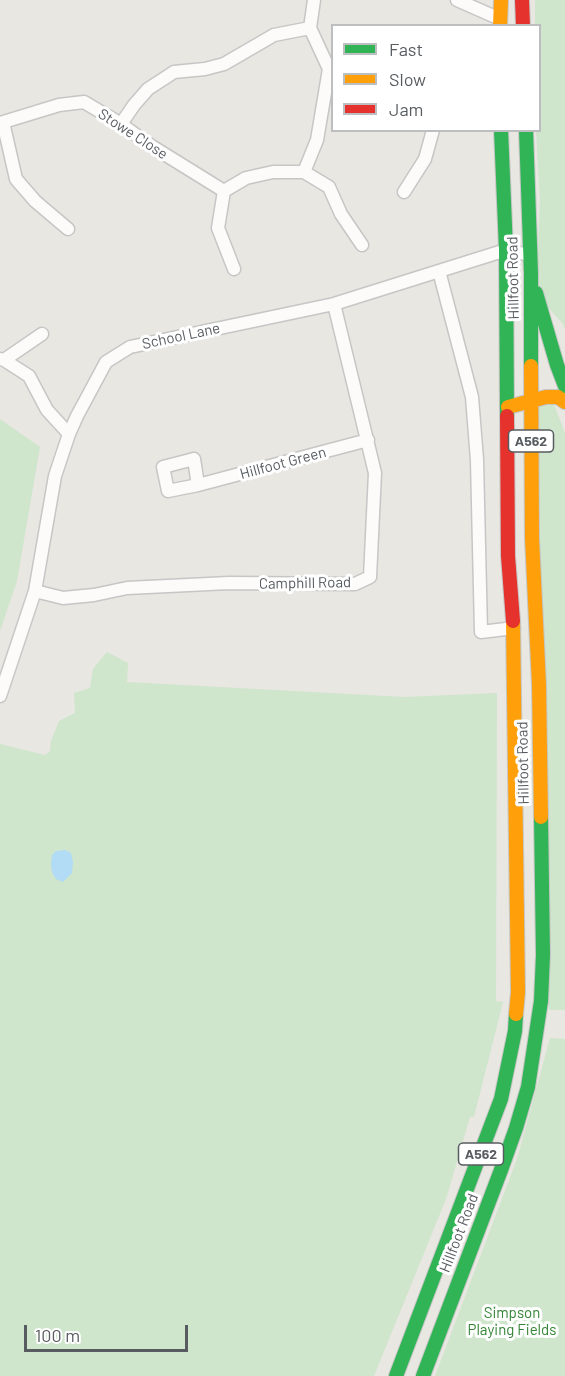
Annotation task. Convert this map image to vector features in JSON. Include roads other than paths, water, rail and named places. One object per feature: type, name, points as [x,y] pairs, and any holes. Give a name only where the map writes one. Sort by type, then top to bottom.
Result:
[{"type":"main road","points":[[501,0],[500,22],[523,23],[522,0]]},
{"type":"main road","name":"Hillfoot Road","points":[[396,1376],[501,1099],[515,1031],[517,1009],[514,628],[508,556],[506,250],[501,132]]},
{"type":"main road","name":"Hillfoot Road","points":[[423,1376],[516,1128],[528,1087],[540,1010],[543,943],[538,685],[532,538],[531,274],[526,132]]},
{"type":"main road","points":[[531,274],[565,386]]},
{"type":"main road","points":[[508,408],[546,397],[558,397],[565,402]]},
{"type":"street","points":[[304,172],[317,140],[331,68],[310,28],[314,0]]},
{"type":"street","points":[[457,0],[500,22]]},
{"type":"street","points":[[121,124],[148,89],[174,72],[205,69],[224,64],[274,35],[310,28]]},
{"type":"street","name":"Stowe Close","points":[[68,229],[34,201],[16,179],[1,123],[59,105],[84,102],[224,191]]},
{"type":"street","points":[[404,192],[425,159],[432,132]]},
{"type":"street","points":[[234,269],[218,228],[224,191],[246,178],[273,172],[304,172],[329,187],[341,214],[362,244]]},
{"type":"street","name":"School Lane","points":[[0,696],[34,591],[55,476],[77,416],[106,362],[130,347],[334,304],[506,250],[529,255]]},
{"type":"street","points":[[439,271],[472,397],[477,460],[481,632],[514,628]]},
{"type":"street","name":"Camphill Road","points":[[34,591],[63,598],[94,595],[127,588],[229,583],[355,584],[370,577],[375,473],[334,304]]},
{"type":"street","points":[[42,334],[2,360],[29,376],[47,410],[69,434]]},
{"type":"street","name":"Hillfoot Green","points":[[198,485],[368,440]]},
{"type":"street","points":[[517,1009],[540,1010]]},
{"type":"water","points":[[65,850],[71,853],[73,862],[72,873],[63,882],[56,879],[51,864],[52,855],[56,851]]},
{"type":"park label","name":"Simpson Playing Fields","points":[[512,1322]]}]
